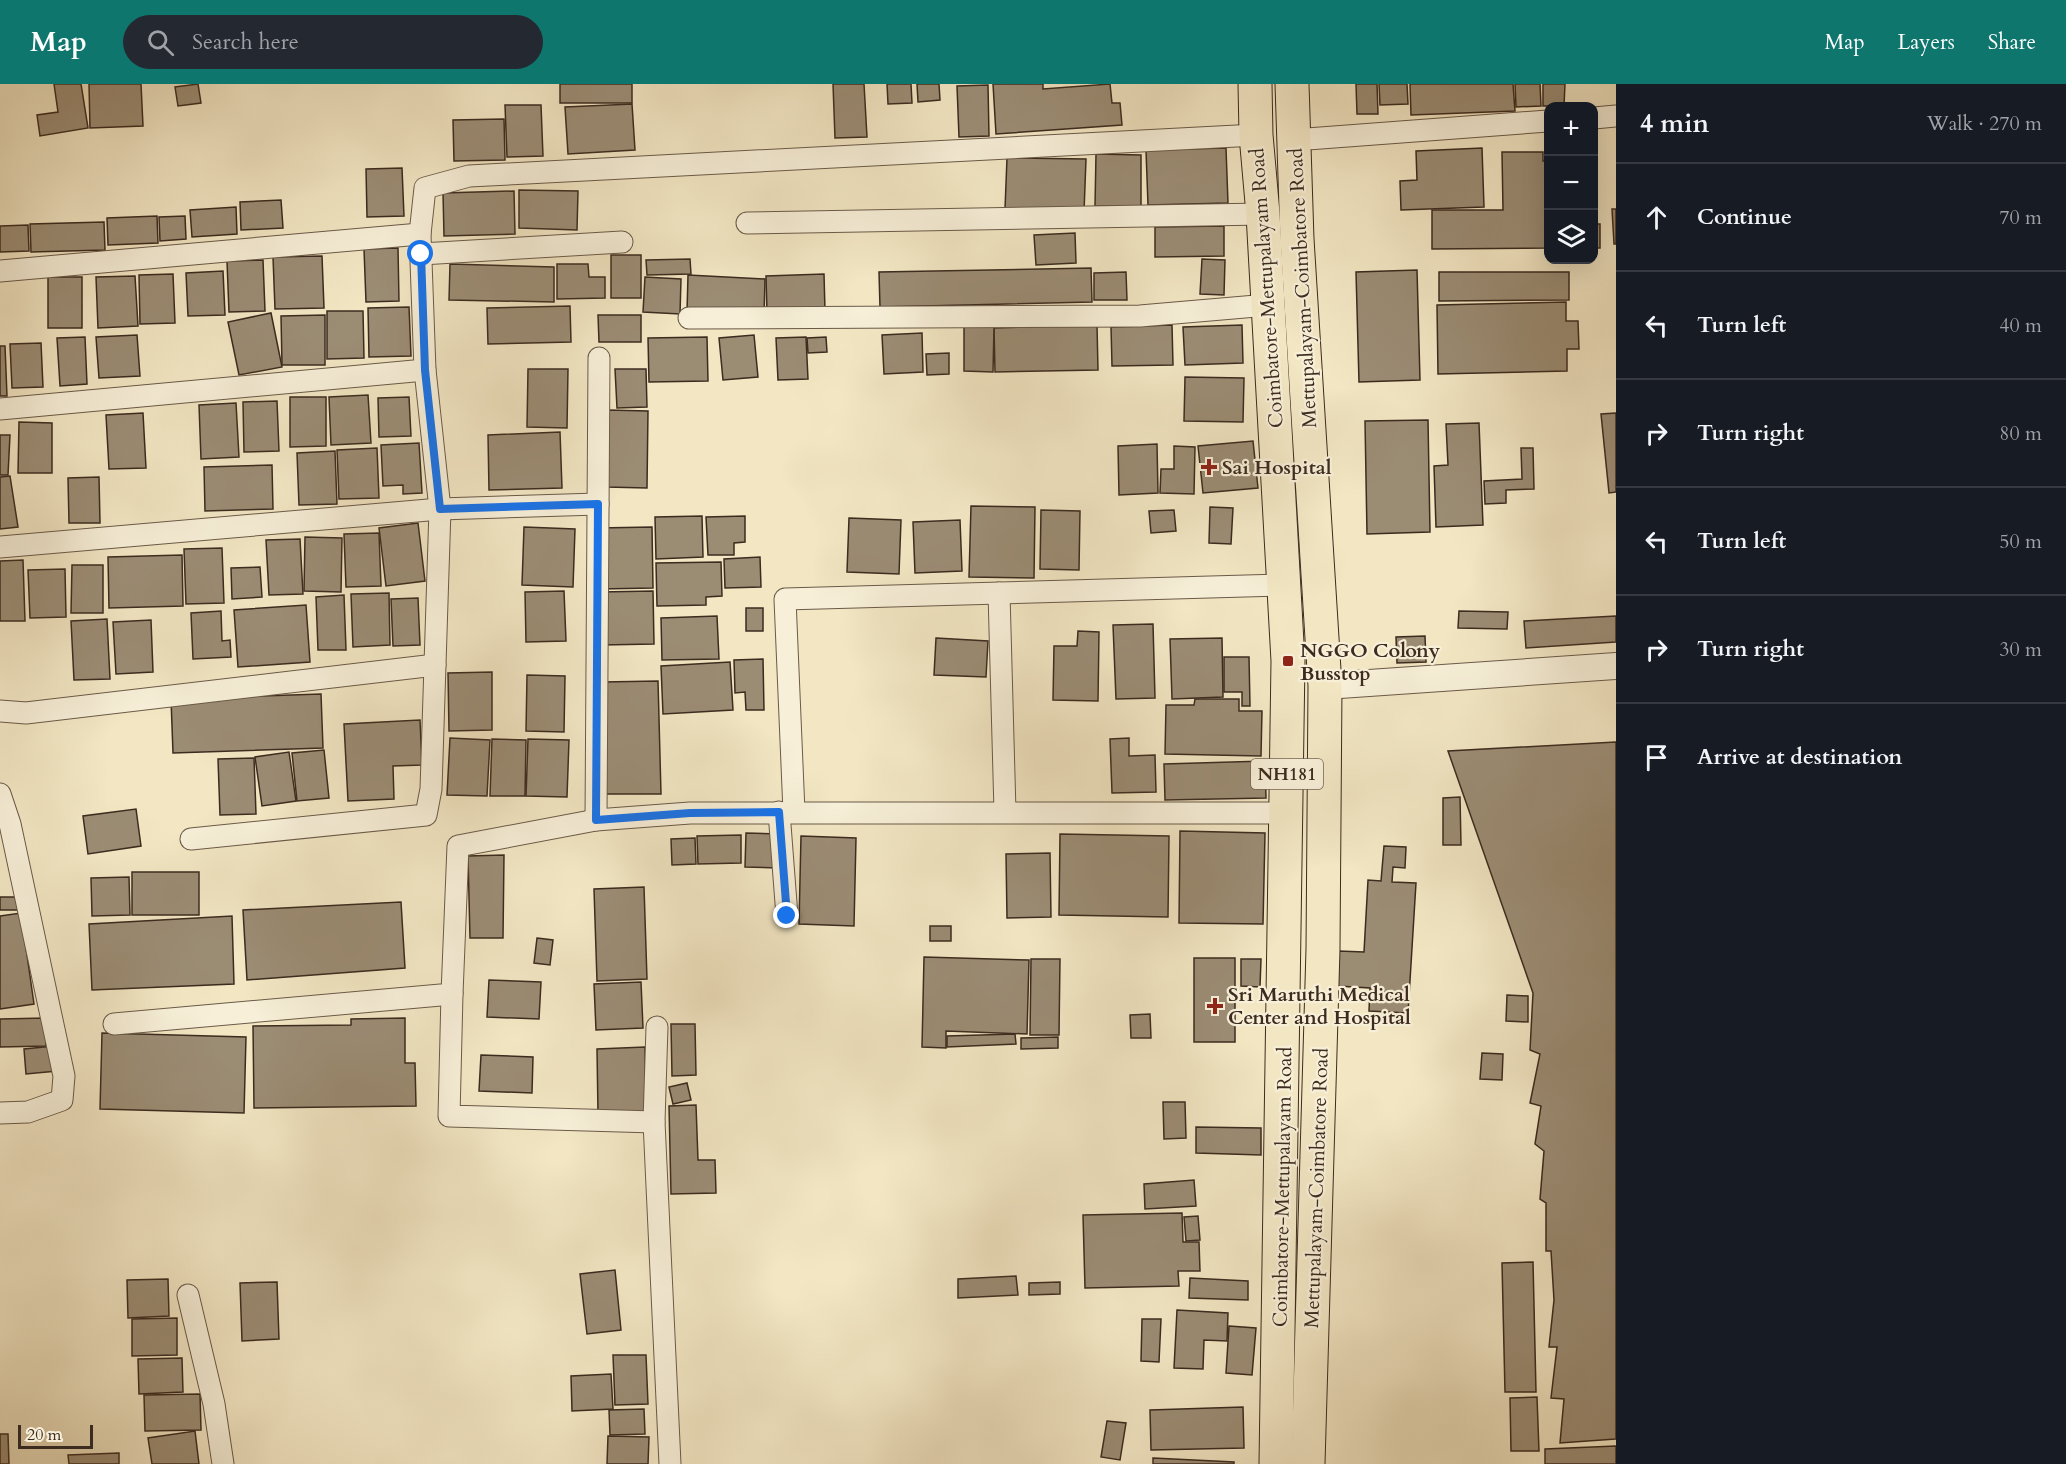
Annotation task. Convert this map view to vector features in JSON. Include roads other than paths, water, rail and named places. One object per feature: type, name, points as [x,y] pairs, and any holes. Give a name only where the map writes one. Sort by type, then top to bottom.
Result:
[{"type":"highway","name":"Coimbatore-Mettupalayam Road","points":[[1255,84],[1288,688],[1276,1464]]},
{"type":"highway","name":"Mettupalayam-Coimbatore Road","points":[[1292,84],[1293,140],[1325,686],[1323,950],[1308,1464]]},
{"type":"highway","points":[[1288,688],[1325,686]]},
{"type":"street","points":[[1598,118],[1616,116]]},
{"type":"street","points":[[1293,140],[1544,121]]},
{"type":"street","points":[[191,839],[426,815],[431,789],[440,509],[425,370],[420,244],[425,188],[469,176],[1256,135]]},
{"type":"street","points":[[747,223],[1263,214]]},
{"type":"street","points":[[0,271],[420,244],[622,242]]},
{"type":"street","points":[[688,318],[1140,316],[1268,305]]},
{"type":"street","points":[[596,820],[599,358]]},
{"type":"street","points":[[0,409],[425,370]]},
{"type":"street","points":[[0,547],[440,509],[598,504]]},
{"type":"street","points":[[787,916],[785,599],[1284,585]]},
{"type":"street","points":[[999,593],[1005,813]]},
{"type":"street","points":[[0,711],[26,712],[435,665]]},
{"type":"street","points":[[1325,686],[1616,666]]},
{"type":"street","points":[[0,794],[10,824],[64,1076],[62,1100],[28,1112],[0,1113]]},
{"type":"street","points":[[654,1122],[449,1116],[458,846],[596,820],[690,813],[1287,813]]},
{"type":"street","points":[[114,1024],[452,994]]},
{"type":"street","points":[[657,1027],[654,1122],[670,1464]]},
{"type":"street","points":[[188,1295],[214,1404],[223,1464]]},
{"type":"place","name":"Sai Hospital","points":[[1209,467]]},
{"type":"place","name":"NGGO Colony Busstop","points":[[1288,661]]},
{"type":"place","name":"Sri Maruthi Medical Center and Hospital","points":[[1215,1006]]}]
